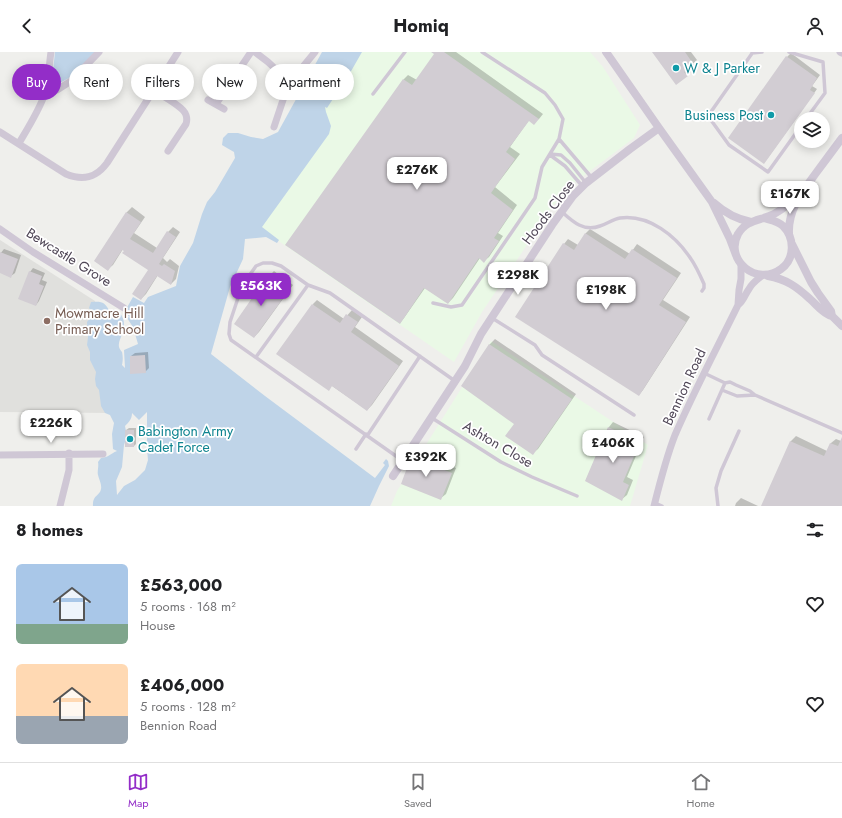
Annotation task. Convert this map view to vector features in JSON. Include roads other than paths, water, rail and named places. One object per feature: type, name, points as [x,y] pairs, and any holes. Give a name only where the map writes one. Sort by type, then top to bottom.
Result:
[{"type":"street","points":[[49,64],[51,52]]},
{"type":"street","points":[[61,87],[71,81],[99,52]]},
{"type":"street","points":[[170,64],[178,52]]},
{"type":"street","points":[[216,104],[251,52]]},
{"type":"street","points":[[255,52],[270,64]]},
{"type":"street","points":[[305,64],[315,52]]},
{"type":"street","points":[[606,52],[712,202],[736,255],[746,270],[755,274],[781,278],[787,281],[808,297],[827,315],[832,316],[842,326]]},
{"type":"street","points":[[19,143],[42,100]]},
{"type":"street","points":[[0,132],[66,174],[78,178],[84,178],[97,173],[107,163],[147,100]]},
{"type":"street","points":[[168,151],[186,124],[187,120],[186,115],[181,108],[169,100]]},
{"type":"street","points":[[208,100],[224,110]]},
{"type":"street","points":[[274,127],[283,100]]},
{"type":"street","name":"Hoods Close","points":[[393,476],[465,366],[481,334],[547,231],[573,196],[630,149],[659,128]]},
{"type":"street","points":[[832,316],[831,311],[811,282],[792,243],[789,233],[792,211],[803,191],[842,138]]},
{"type":"street","points":[[736,255],[735,245],[743,228],[751,222],[775,214],[803,191]]},
{"type":"street","points":[[712,202],[733,216],[751,222]]},
{"type":"street","points":[[764,218],[773,220],[789,233]]},
{"type":"street","name":"Bewcastle Grove","points":[[0,229],[33,252],[124,308]]},
{"type":"street","points":[[764,275],[776,273],[784,267],[790,258],[792,243]]},
{"type":"street","name":"Bennion Road","points":[[738,305],[741,264]]},
{"type":"street","name":"Bennion Road","points":[[657,505],[667,457],[704,373],[738,305],[742,302],[753,284],[764,275]]},
{"type":"street","points":[[60,506],[69,470],[69,454]]},
{"type":"street","points":[[0,455],[103,454]]},
{"type":"lane","points":[[373,94],[405,52]]},
{"type":"lane","points":[[433,303],[451,307],[462,306],[535,198],[542,167],[559,139],[563,119],[555,105],[545,94],[482,52]]},
{"type":"lane","points":[[762,52],[752,52],[708,116],[729,145],[768,172],[794,136]]},
{"type":"lane","points":[[789,52],[823,62],[825,93],[811,112]]},
{"type":"lane","points":[[559,139],[587,183]]},
{"type":"lane","points":[[550,154],[587,183]]},
{"type":"lane","points":[[561,212],[574,223],[585,228],[599,226],[618,218],[630,217],[658,226],[674,239],[692,260],[704,284],[702,291]]},
{"type":"lane","points":[[403,460],[232,340],[229,334],[230,322],[242,286],[256,266],[263,263],[272,263],[281,266],[308,284],[330,293],[455,381]]},
{"type":"lane","points":[[256,357],[308,284]]},
{"type":"lane","points":[[492,318],[535,345],[542,355],[634,415]]},
{"type":"lane","points":[[356,449],[420,356]]},
{"type":"lane","points":[[704,373],[725,383],[730,382],[750,391],[755,395],[842,433]]},
{"type":"lane","points":[[709,419],[725,383]]},
{"type":"lane","points":[[722,390],[737,396],[755,395]]},
{"type":"lane","name":"Ashton Close","points":[[432,418],[501,462],[577,496]]},
{"type":"lane","points":[[718,506],[716,488],[721,471],[739,432]]},
{"type":"place","name":"W & J Parker","points":[[676,68]]},
{"type":"place","name":"Business Post","points":[[771,115]]},
{"type":"place","name":"Mowmacre Hill Primary School","points":[[47,321]]},
{"type":"place","name":"Babington Army Cadet Force","points":[[130,439]]}]
